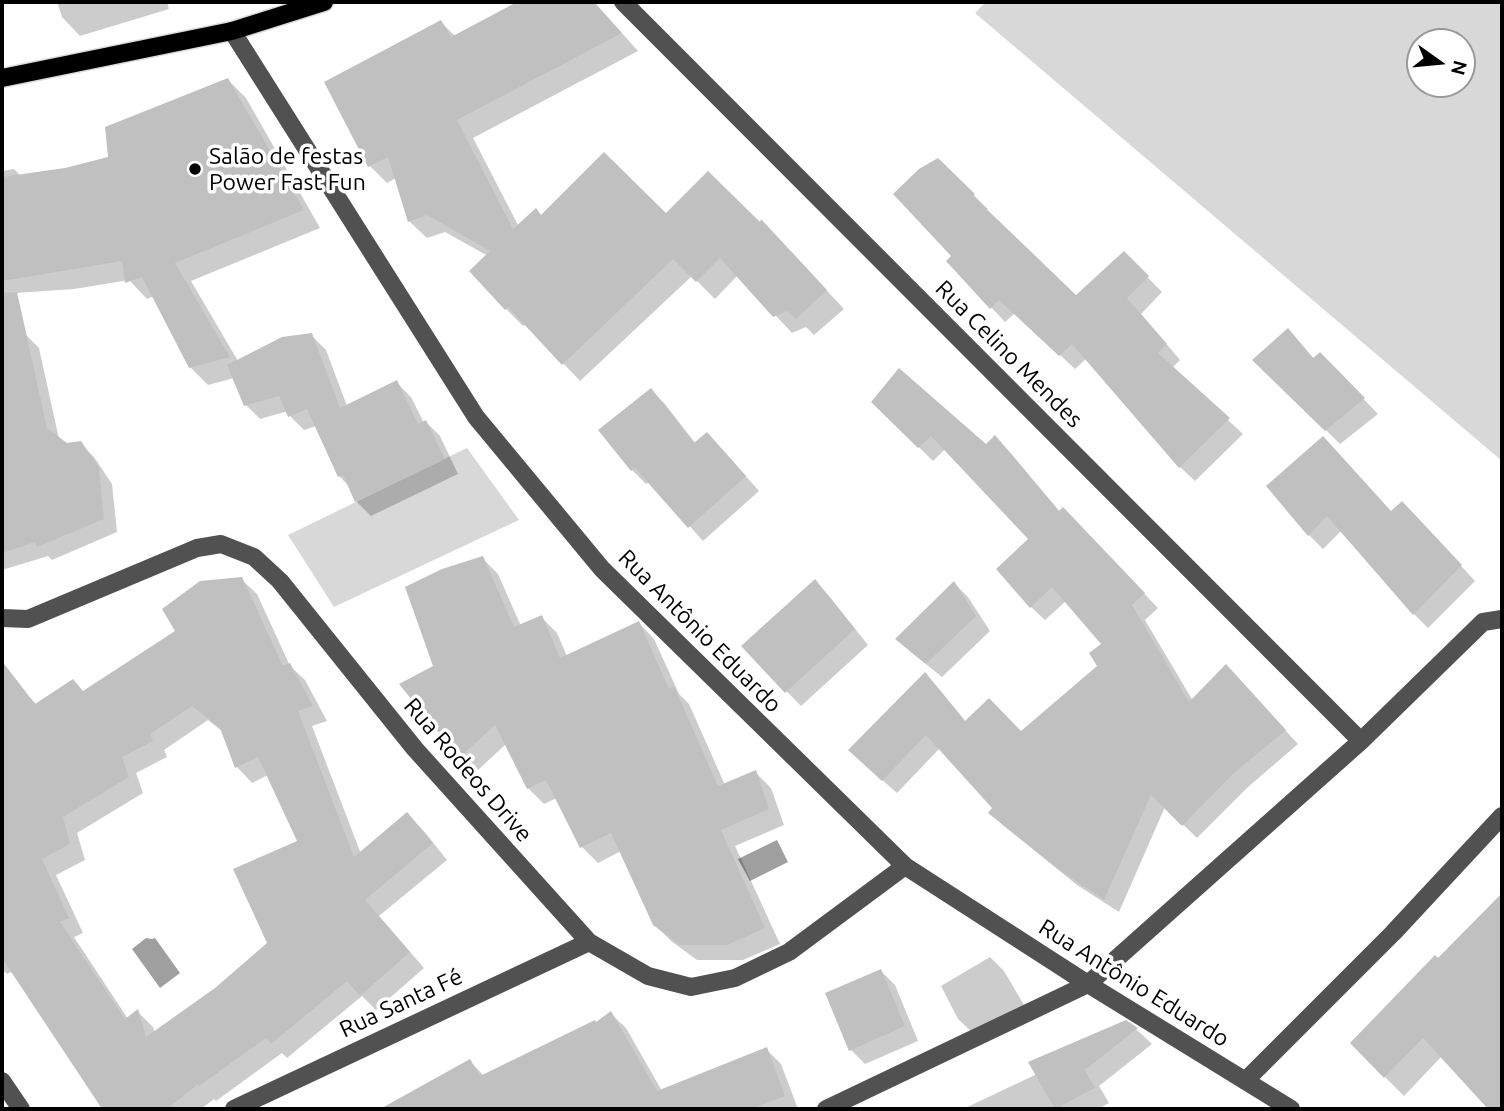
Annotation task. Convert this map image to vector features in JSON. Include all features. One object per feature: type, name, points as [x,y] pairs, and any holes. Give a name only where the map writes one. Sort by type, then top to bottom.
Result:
[{"type":"main road","points":[[2,78],[232,31],[324,2]]},
{"type":"street","name":"Rua Celino Mendes","points":[[623,2],[1361,741]]},
{"type":"street","name":"Rua Antônio Eduardo","points":[[232,31],[475,416],[602,569],[905,866],[1088,984],[1291,1109]]},
{"type":"street","name":"Rua Rodeos Drive","points":[[2,618],[28,619],[197,548],[221,544],[254,558],[279,581],[415,750],[589,942],[648,976],[691,987],[735,978],[789,952],[905,866]]},
{"type":"street","points":[[826,1109],[1088,984],[1361,741],[1483,622],[1502,619]]},
{"type":"street","points":[[1245,1081],[1393,933],[1502,816]]},
{"type":"street","name":"Rua Santa Fé","points":[[234,1109],[589,942]]},
{"type":"street","points":[[2,1081],[21,1109]]},
{"type":"shaded area","points":[[986,2],[1502,2],[1502,461],[975,13]]},
{"type":"shaded area","points":[[467,448],[519,520],[334,607],[288,535]]},
{"type":"shaded area","points":[[777,840],[788,862],[750,881],[738,859]]},
{"type":"shaded area","points":[[146,938],[155,938],[180,973],[160,988],[132,949]]},
{"type":"building","points":[[517,2],[594,2],[622,33],[457,120],[513,229],[536,208],[541,215],[604,152],[666,213],[708,171],[760,222],[761,219],[827,290],[796,319],[787,311],[773,317],[720,258],[696,282],[673,259],[562,365],[508,307],[505,310],[469,271],[490,251],[427,215],[408,222],[388,157],[368,167],[324,82],[441,20],[451,37]]},
{"type":"building","name":"Salão de festas Power Fast Fun","points":[[228,78],[304,210],[175,263],[230,357],[189,368],[142,277],[125,283],[122,261],[2,281],[2,177],[65,168],[108,157],[105,127]]},
{"type":"building","points":[[938,158],[975,194],[973,196],[1076,295],[1124,251],[1149,276],[1127,298],[1167,344],[1158,353],[1230,418],[1179,468],[1072,344],[1059,356],[999,300],[990,309],[946,261],[951,256],[893,194],[919,169]]},
{"type":"building","points":[[17,292],[47,428],[67,443],[81,441],[99,468],[104,519],[37,547],[35,542],[2,553],[2,293]]},
{"type":"building","points":[[1288,328],[1313,358],[1320,352],[1365,398],[1325,431],[1252,360]]},
{"type":"building","points":[[312,333],[340,408],[397,380],[418,424],[426,420],[445,459],[355,502],[343,475],[338,477],[307,409],[288,417],[279,396],[244,406],[227,365],[282,337]]},
{"type":"building","points":[[899,368],[986,444],[995,435],[1059,511],[1063,507],[1145,593],[1132,605],[1189,702],[1226,664],[1286,730],[1234,773],[1182,826],[1151,795],[1104,900],[1061,871],[988,813],[992,808],[926,735],[882,781],[848,750],[925,672],[965,721],[989,698],[1021,731],[1097,666],[1089,653],[1101,644],[1052,587],[1030,608],[996,569],[1028,539],[931,436],[918,448],[871,402]]},
{"type":"building","points":[[651,388],[694,443],[707,432],[746,476],[688,528],[635,468],[631,471],[598,430]]},
{"type":"building","points":[[1323,436],[1391,511],[1402,501],[1462,565],[1413,615],[1327,516],[1308,536],[1266,486]]},
{"type":"building","points":[[483,556],[514,627],[542,615],[560,658],[639,621],[669,689],[674,686],[718,786],[756,770],[769,809],[721,830],[765,928],[727,945],[680,945],[653,925],[611,833],[580,848],[546,780],[527,789],[495,725],[462,755],[452,737],[440,734],[399,684],[433,666],[405,587],[442,569]]},
{"type":"building","points":[[242,577],[283,666],[290,663],[313,706],[298,711],[354,857],[407,812],[433,843],[365,900],[410,952],[360,996],[347,981],[271,1044],[266,1038],[199,1086],[198,1084],[167,1109],[102,1109],[2,958],[2,661],[35,704],[73,679],[83,691],[175,631],[162,609],[200,581]],"holes":[[[192,706],[220,728],[235,768],[258,757],[297,841],[233,869],[267,943],[215,988],[146,1037],[138,1009],[125,1019],[60,922],[69,918],[42,859],[70,844],[63,817],[129,777],[122,757],[153,741],[150,734]]]},
{"type":"building","points":[[815,579],[855,629],[785,693],[741,646]]},
{"type":"building","points":[[954,581],[976,616],[926,664],[895,639]]},
{"type":"building","points":[[1502,893],[1502,1109],[1488,1109],[1423,1038],[1384,1078],[1350,1043],[1435,955],[1438,958]]},
{"type":"building","points":[[881,969],[905,1026],[849,1051],[825,993]]},
{"type":"building","points":[[611,1011],[657,1091],[767,1047],[785,1096],[751,1109],[380,1109],[470,1059],[480,1076],[595,1020],[596,1022]]},
{"type":"building","points":[[1126,1020],[1138,1028],[1085,1070],[1095,1088],[1055,1109],[1028,1062]]},
{"type":"place","name":"Salão de festas Power Fast Fun","points":[[195,169]]}]
